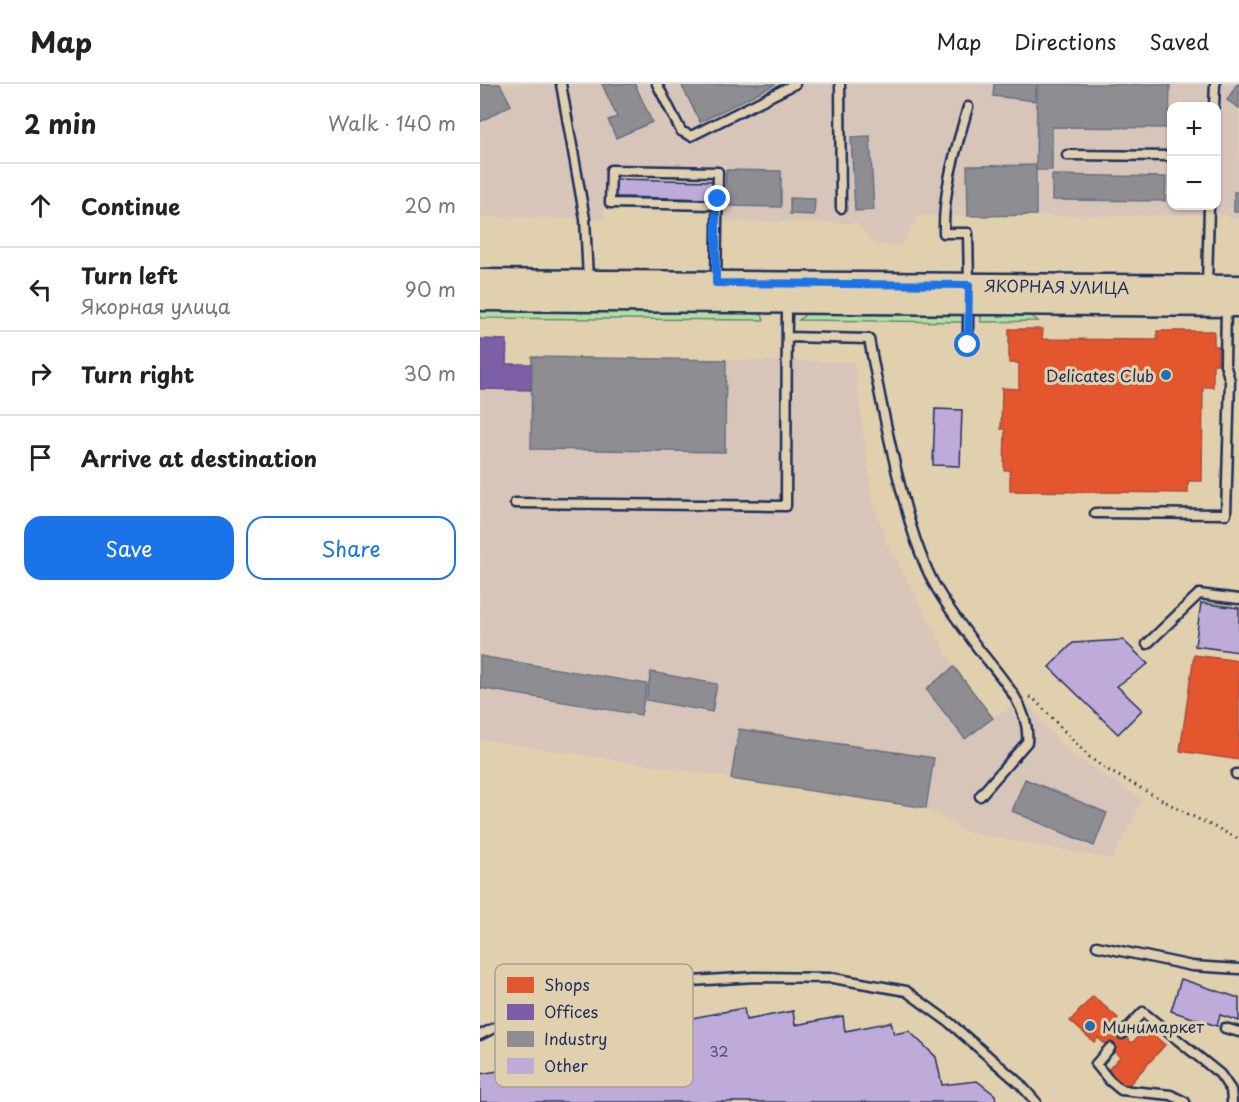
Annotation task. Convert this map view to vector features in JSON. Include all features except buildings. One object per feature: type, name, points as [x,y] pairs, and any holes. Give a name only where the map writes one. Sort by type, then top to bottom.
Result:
[{"type":"street","name":"ЯКОРНАЯ УЛИЦА","points":[[480,281],[588,291],[1224,296]]},
{"type":"street","name":"ЯКОРНАЯ УЛИЦА","points":[[480,299],[716,283],[787,293]]},
{"type":"lane","points":[[561,84],[585,219],[588,291]]},
{"type":"lane","points":[[657,84],[681,131],[691,136],[795,84]]},
{"type":"lane","points":[[840,84],[842,208]]},
{"type":"lane","points":[[1214,102],[1215,84]]},
{"type":"lane","points":[[968,107],[951,166],[944,216],[944,233],[968,233],[968,345]]},
{"type":"lane","points":[[1067,155],[1167,156]]},
{"type":"lane","points":[[716,205],[610,203],[611,171],[718,172],[716,283]]},
{"type":"lane","points":[[1095,513],[1226,514],[1230,381],[1225,364],[1224,296],[1210,210]]},
{"type":"lane","points":[[515,503],[786,507],[787,293]]},
{"type":"lane","points":[[787,337],[869,339],[882,410],[909,522],[932,579],[970,637],[1013,694],[1023,712],[1028,735],[1027,742],[980,796]]},
{"type":"lane","points":[[1147,644],[1199,594],[1239,599]]},
{"type":"lane","points":[[1097,946],[1192,966],[1239,969]]},
{"type":"lane","points":[[693,981],[754,977],[833,978],[906,991],[950,1023],[1018,1083],[1036,1102]]},
{"type":"lane","points":[[1122,1034],[1143,1012],[1220,1074],[1231,1090],[1234,1101]]},
{"type":"lane","points":[[480,1035],[495,1028]]},
{"type":"lane","points":[[1225,1028],[1239,1032]]},
{"type":"lane","points":[[1110,1048],[1096,1064],[1121,1090],[1171,1095],[1185,1102]]},
{"type":"path","points":[[1013,694],[1033,698],[1088,756],[1104,768],[1239,839]]},
{"type":"shaded area","points":[[480,84],[1239,84],[1239,219],[1229,219],[1228,215],[918,216],[901,245],[875,245],[857,223],[725,221],[726,166],[606,163],[604,219],[480,217]]},
{"type":"shaded area","points":[[532,357],[854,362],[873,502],[888,545],[954,667],[992,718],[1025,700],[1068,752],[1143,800],[1112,859],[966,832],[926,808],[480,739],[480,389],[531,390]]},
{"type":"green space","points":[[480,309],[753,312],[762,315],[764,320],[480,318]]},
{"type":"green space","points":[[807,313],[963,313],[963,322],[799,320]]},
{"type":"green space","points":[[981,313],[1029,314],[1038,321],[981,322]]},
{"type":"place","name":"Delicates Club","points":[[1166,375]]},
{"type":"place","name":"Минимаркет","points":[[1090,1026]]},
{"type":"route","points":[[718,199],[716,205],[716,283],[969,285],[968,345]]}]
